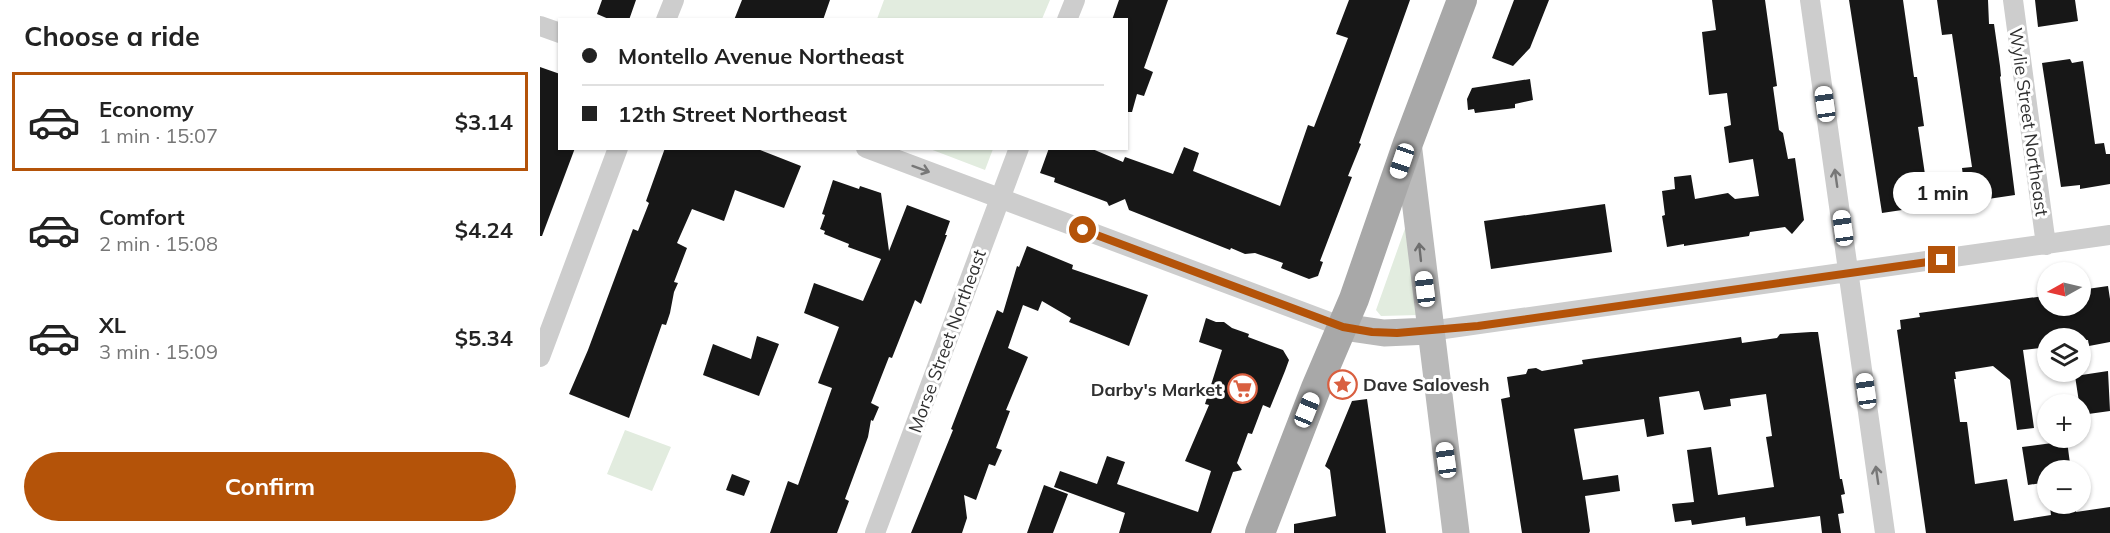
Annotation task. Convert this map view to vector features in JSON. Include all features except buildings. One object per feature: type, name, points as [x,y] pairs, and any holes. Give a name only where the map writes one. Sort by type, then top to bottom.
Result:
[{"type":"main road","points":[[1260,533],[1316,388],[1343,327],[1408,143],[1462,0]]},
{"type":"main road","points":[[1408,143],[1456,533]]},
{"type":"main road","points":[[1343,327],[1384,333],[1430,331]]},
{"type":"street","points":[[667,18],[674,0]]},
{"type":"street","points":[[1069,18],[1075,0]]},
{"type":"street","points":[[1810,0],[1885,533]]},
{"type":"street","name":"Wylie Street Northeast","points":[[2013,0],[2046,244]]},
{"type":"street","points":[[540,26],[558,32]]},
{"type":"street","points":[[540,357],[617,150]]},
{"type":"street","points":[[871,150],[1343,327]]},
{"type":"street","name":"Morse Street Northeast","points":[[875,533],[1018,150]]},
{"type":"street","points":[[1430,331],[2110,235]]},
{"type":"shaded area","points":[[884,0],[1050,0],[1042,18],[877,18]]},
{"type":"shaded area","points":[[933,150],[993,150],[985,170]]},
{"type":"shaded area","points":[[1407,223],[1419,315],[1381,316],[1376,310]]},
{"type":"shaded area","points":[[625,430],[671,447],[652,491],[607,474]]},
{"type":"place","name":"Dave Salovesh","points":[[1342,384]]},
{"type":"place","name":"Darby's Market","points":[[1243,389]]},
{"type":"route","points":[[1083,230],[1343,327],[1384,333],[1478,326],[1942,260]]}]
